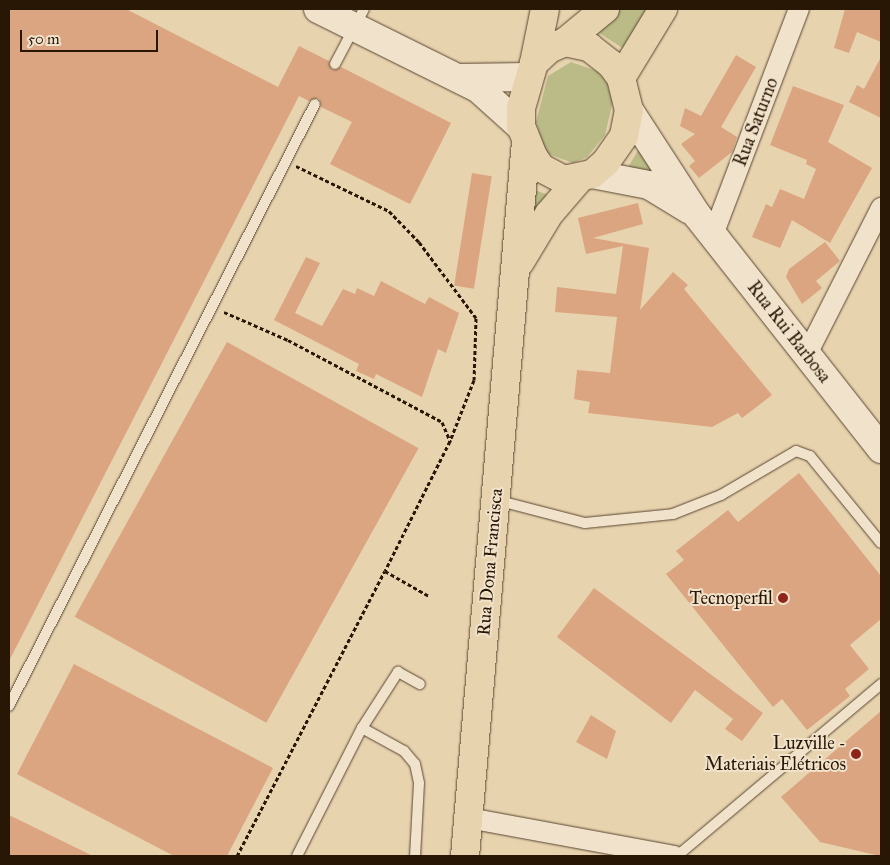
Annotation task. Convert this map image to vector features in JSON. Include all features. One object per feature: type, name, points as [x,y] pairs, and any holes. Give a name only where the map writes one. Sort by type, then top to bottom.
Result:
[{"type":"main road","points":[[318,9],[360,18],[499,104],[524,135],[552,176],[585,177],[624,136],[629,110],[621,78],[601,55],[565,42]]},
{"type":"main road","points":[[524,135],[531,70],[545,9]]},
{"type":"main road","points":[[560,9],[565,42]]},
{"type":"main road","points":[[457,78],[531,70],[549,49],[565,42],[605,9]]},
{"type":"main road","points":[[621,78],[663,9]]},
{"type":"main road","name":"Rua Rui Barbosa","points":[[629,110],[705,225],[881,449]]},
{"type":"main road","name":"Rua Dona Francisca","points":[[465,856],[517,267],[524,135]]},
{"type":"main road","name":"Rua Rui Barbosa","points":[[585,177],[648,185],[705,225]]},
{"type":"main road","name":"Rua Dona Francisca","points":[[517,267],[549,214],[585,177]]},
{"type":"street","name":"Rua Saturno","points":[[705,225],[799,9]]},
{"type":"street","points":[[807,354],[881,208]]},
{"type":"street","points":[[468,818],[676,856]]},
{"type":"lane","points":[[335,64],[360,18]]},
{"type":"lane","points":[[9,706],[316,104]]},
{"type":"lane","points":[[495,500],[585,523],[673,514],[721,495],[796,451],[810,456],[881,543]]},
{"type":"lane","points":[[297,856],[362,728],[398,672],[420,684]]},
{"type":"lane","points":[[676,856],[881,684]]},
{"type":"lane","points":[[362,728],[404,751],[415,764],[419,783],[415,856]]},
{"type":"path","points":[[237,856],[450,442],[474,380],[476,318],[419,242],[389,210],[286,162]]},
{"type":"path","points":[[212,307],[435,415],[450,442]]},
{"type":"path","points":[[385,571],[429,596]]},
{"type":"green space","points":[[617,9],[649,9],[624,49],[593,29]]},
{"type":"green space","points":[[571,62],[597,71],[609,85],[613,101],[605,135],[587,157],[573,163],[546,153],[536,122],[548,76]]},
{"type":"green space","points":[[644,140],[670,182],[627,169]]},
{"type":"green space","points":[[534,190],[552,196],[525,226]]},
{"type":"building","points":[[9,9],[126,9],[278,87],[299,46],[329,61],[332,70],[341,67],[451,123],[410,204],[330,164],[352,122],[321,107],[319,98],[309,101],[299,96],[9,661]]},
{"type":"building","points":[[845,9],[881,9],[881,42],[857,32],[849,53],[834,48]]},
{"type":"building","points":[[736,55],[756,67],[721,127],[737,137],[732,152],[699,178],[689,166],[695,161],[681,144],[695,134],[680,126],[685,108],[701,116]]},
{"type":"building","points":[[881,57],[881,118],[849,102],[857,85],[864,89]]},
{"type":"building","points":[[793,86],[844,105],[828,142],[872,168],[830,243],[792,220],[780,248],[752,237],[766,204],[772,207],[780,189],[804,199],[816,169],[806,164],[807,160],[770,145]]},
{"type":"building","points":[[472,173],[492,176],[474,289],[454,286]]},
{"type":"building","points":[[638,203],[643,224],[593,238],[649,248],[640,310],[673,272],[688,285],[684,289],[772,395],[742,418],[738,413],[712,427],[588,413],[590,402],[574,399],[577,370],[610,373],[617,317],[555,312],[557,287],[616,294],[623,246],[586,254],[578,218]]},
{"type":"building","points":[[825,242],[840,261],[816,281],[822,288],[802,304],[786,277],[789,269]]},
{"type":"building","points":[[306,257],[320,263],[295,313],[322,326],[343,289],[355,294],[357,288],[374,296],[381,281],[425,304],[429,297],[459,313],[446,353],[438,349],[422,397],[376,374],[374,379],[356,371],[359,364],[274,320]]},
{"type":"building","points":[[227,342],[419,448],[266,723],[75,617]]},
{"type":"building","name":"Tecnoperfil","points":[[799,473],[881,576],[881,619],[850,645],[869,669],[845,689],[850,696],[807,730],[782,699],[773,707],[666,574],[684,560],[676,551],[728,510],[738,522]]},
{"type":"building","points":[[594,588],[763,713],[742,741],[725,729],[733,719],[695,690],[671,723],[557,637]]},
{"type":"building","points":[[74,664],[273,768],[227,856],[174,856],[17,774]]},
{"type":"building","name":"Luzville - Materiais Elétricos","points":[[881,711],[880,856],[820,842],[781,797]]},
{"type":"building","points":[[591,715],[616,731],[607,759],[576,742]]},
{"type":"building","points":[[9,815],[93,856],[9,856]]},
{"type":"place","name":"Tecnoperfil","points":[[783,598]]},
{"type":"place","name":"Luzville - Materiais Elétricos","points":[[856,754]]}]
